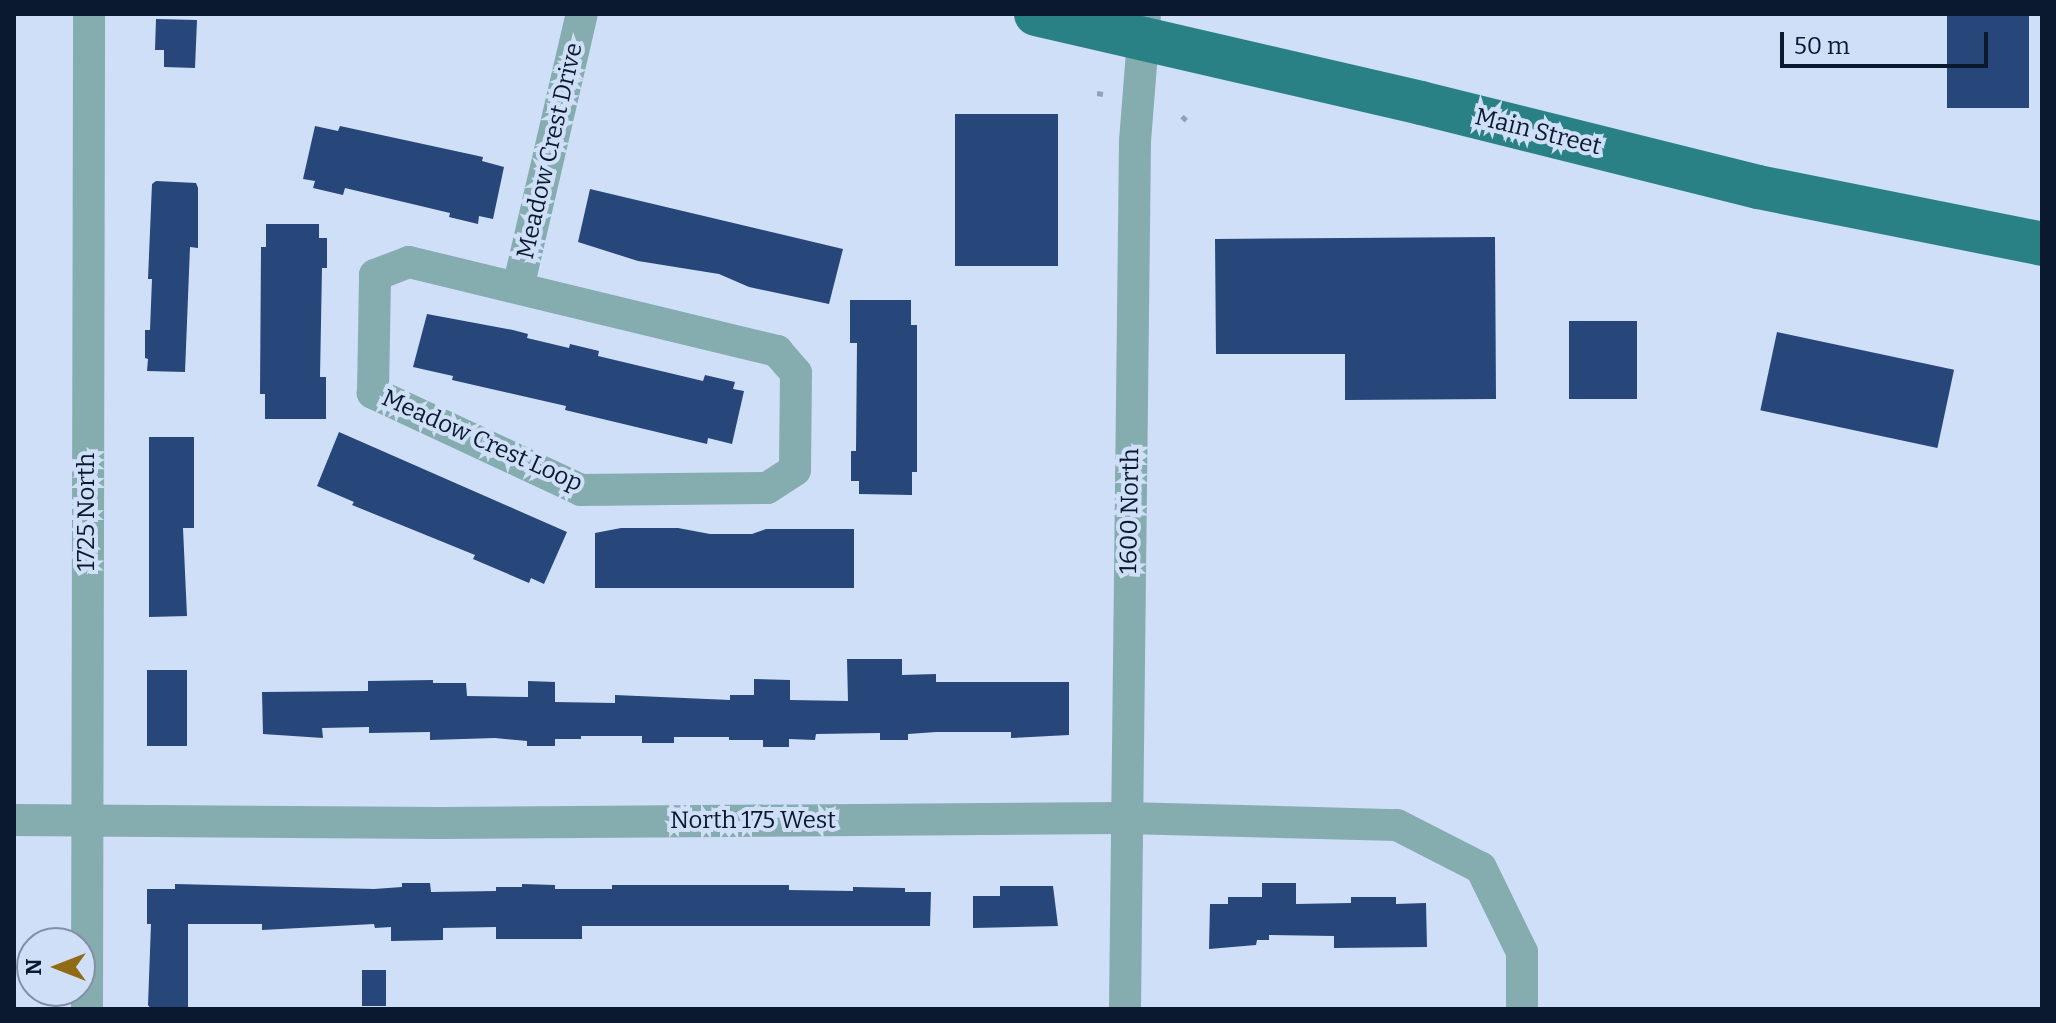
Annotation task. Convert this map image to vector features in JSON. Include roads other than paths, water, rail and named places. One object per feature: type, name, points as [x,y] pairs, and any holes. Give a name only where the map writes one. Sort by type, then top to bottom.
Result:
[{"type":"main road","name":"Main Street","points":[[1036,14],[1143,27],[1421,103],[1758,187],[2042,244]]},
{"type":"street","name":"1725 North","points":[[87,1009],[89,14]]},
{"type":"street","name":"Meadow Crest Drive","points":[[518,288],[582,14]]},
{"type":"street","name":"1600 North","points":[[1125,1009],[1135,141],[1143,27]]},
{"type":"street","name":"Meadow Crest Loop","points":[[409,262],[518,288],[777,351],[796,373],[795,470],[767,488],[581,490],[373,393],[375,275],[409,262]]},
{"type":"street","name":"North 175 West","points":[[14,820],[440,823],[1125,818],[1397,825],[1481,868],[1522,952],[1522,1009]]}]
